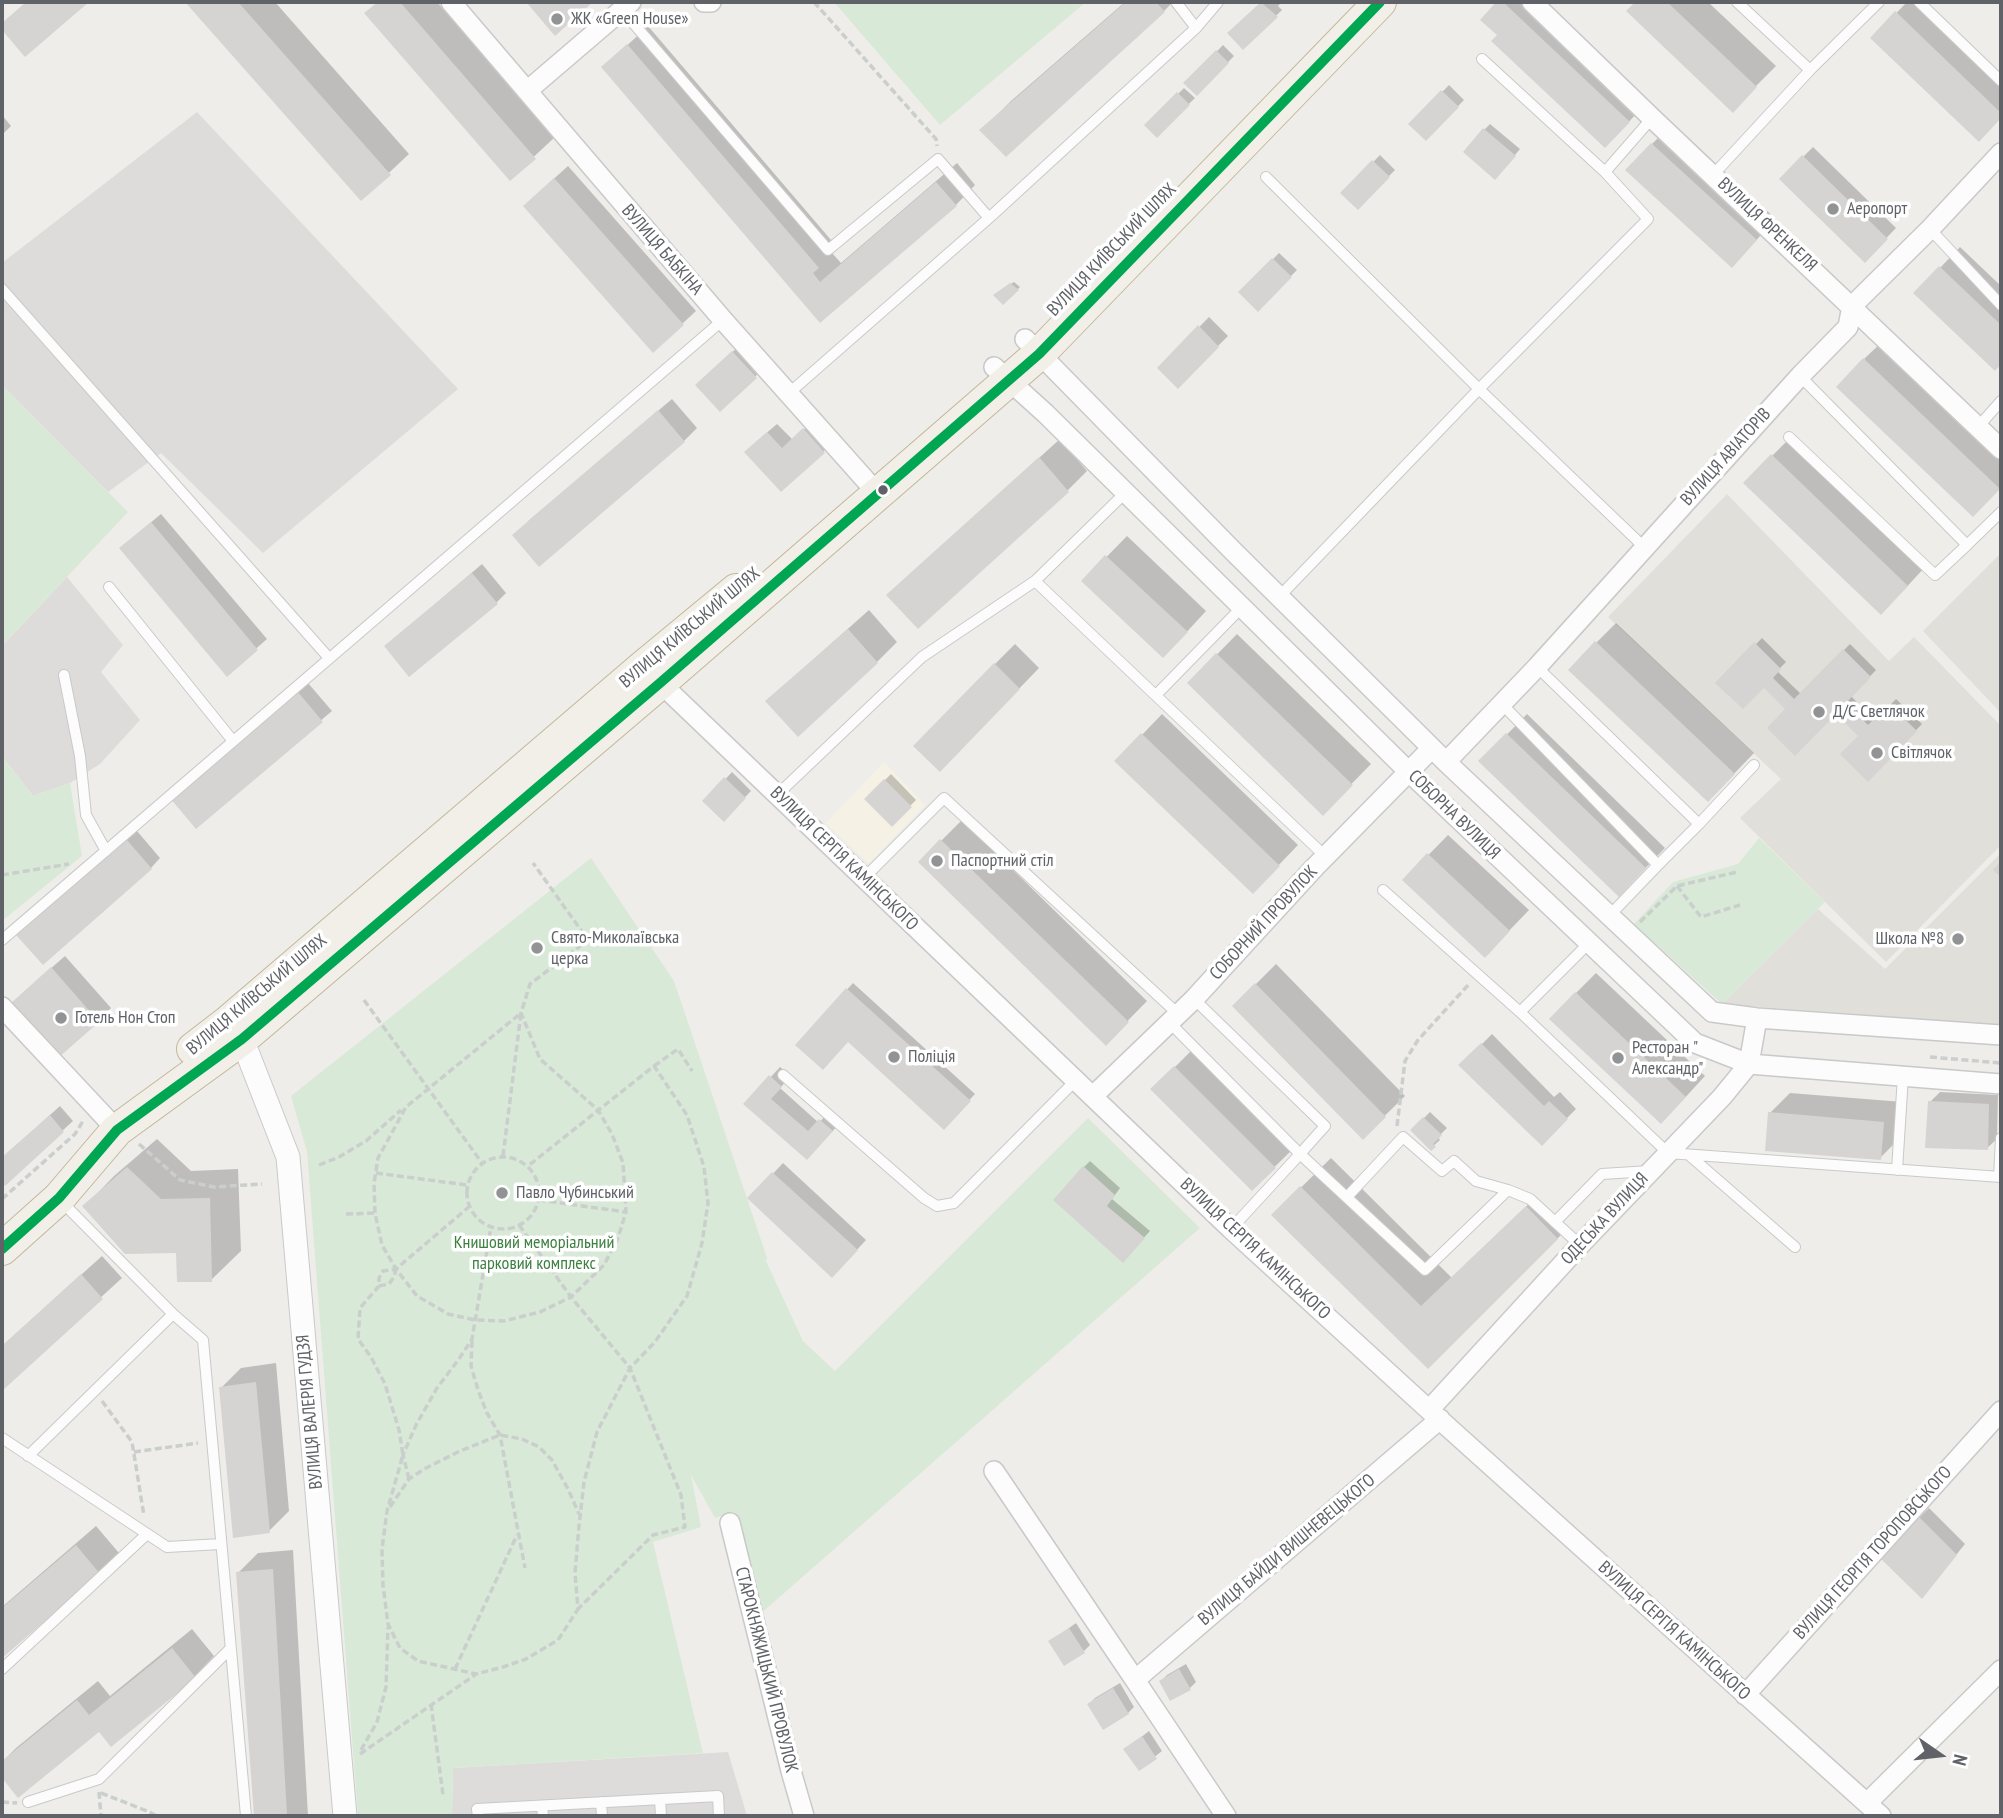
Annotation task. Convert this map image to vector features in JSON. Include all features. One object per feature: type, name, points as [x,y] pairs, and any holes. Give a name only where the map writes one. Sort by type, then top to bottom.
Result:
[{"type":"highway","name":"ВУЛИЦЯ КИЇВСЬКИЙ ШЛЯХ","points":[[1032,347],[1351,2]]},
{"type":"highway","name":"ВУЛИЦЯ КИЇВСЬКИЙ ШЛЯХ","points":[[2,1224],[112,1123],[235,1030],[872,488],[1032,347],[1380,2]]},
{"type":"highway","name":"ВУЛИЦЯ КИЇВСЬКИЙ ШЛЯХ","points":[[2,1249],[59,1198],[112,1123]]},
{"type":"street","name":"ВУЛИЦЯ БАБКІНА","points":[[451,2],[723,320],[872,488]]},
{"type":"street","points":[[704,2],[711,2]]},
{"type":"street","name":"ВУЛИЦЯ ФРЕНКЕЛЯ","points":[[1532,2],[2001,449]]},
{"type":"street","points":[[527,91],[626,6]]},
{"type":"street","name":"ВУЛИЦЯ АВІАТОРІВ","points":[[1439,755],[1501,703],[1537,667],[1800,376],[1848,327],[1852,306],[1930,229],[2001,153]]},
{"type":"street","name":"СОБОРНА ВУЛИЦЯ","points":[[1032,347],[1439,755],[1712,1012],[1758,1018],[2001,1035]]},
{"type":"street","name":"СОБОРНА ВУЛИЦЯ","points":[[1002,373],[1409,772],[1695,1043],[1749,1064],[2001,1084]]},
{"type":"street","name":"ВУЛИЦЯ СЕРГІЯ КАМІНСЬКОГО","points":[[652,675],[1231,1229],[1434,1415],[1874,1809]]},
{"type":"street","name":"СОБОРНИЙ ПРОВУЛОК","points":[[1093,1096],[1194,999],[1325,856],[1409,772],[1439,755]]},
{"type":"street","points":[[2,1007],[112,1123]]},
{"type":"street","name":"ОДЕСЬКА ВУЛИЦЯ","points":[[1434,1415],[1580,1245],[1722,1097],[1749,1064],[1758,1018]]},
{"type":"street","name":"ВУЛИЦЯ ВАЛЕРІЯ ГУДЗЯ","points":[[235,1030],[288,1157],[345,1816]]},
{"type":"street","name":"ВУЛИЦЯ ГЕОРГІЯ ТОРОПОВСЬКОГО","points":[[1745,1695],[2001,1411]]},
{"type":"street","name":"ВУЛИЦЯ БАЙДИ ВИШНЕВЕЦЬКОГО","points":[[1135,1680],[1434,1415]]},
{"type":"street","points":[[994,1471],[1226,1816]]},
{"type":"street","name":"СТАРОКНЯЖИЦЬКИЙ ПРОВУЛОК","points":[[730,1523],[804,1816]]},
{"type":"street","points":[[1874,1809],[2001,1670]]},
{"type":"lane","points":[[1176,2],[1196,29]]},
{"type":"lane","points":[[788,394],[989,218],[1196,29],[1218,2]]},
{"type":"lane","points":[[1737,2],[1810,70]]},
{"type":"lane","points":[[1713,175],[1810,70],[1879,2]]},
{"type":"lane","points":[[1919,2],[2001,81]]},
{"type":"lane","points":[[626,6],[828,250],[939,159],[989,218]]},
{"type":"lane","points":[[1279,597],[1647,219],[1605,172],[1482,59]]},
{"type":"lane","points":[[1605,172],[1652,118]]},
{"type":"lane","points":[[1266,177],[1479,389],[1644,547]]},
{"type":"lane","points":[[1930,229],[2001,305]]},
{"type":"lane","points":[[2,289],[330,658]]},
{"type":"lane","points":[[2,940],[723,320]]},
{"type":"lane","points":[[1800,376],[1967,545]]},
{"type":"lane","points":[[1978,426],[2001,401]]},
{"type":"lane","points":[[1789,437],[1935,575],[2001,512]]},
{"type":"lane","points":[[777,795],[922,657],[1035,581],[1125,493]]},
{"type":"lane","points":[[1035,581],[1325,856]]},
{"type":"lane","points":[[109,587],[233,741]]},
{"type":"lane","points":[[1156,695],[1241,607]]},
{"type":"lane","points":[[1537,667],[1699,824]]},
{"type":"lane","points":[[64,675],[79,755],[86,815],[102,855]]},
{"type":"lane","points":[[1501,703],[1658,865]]},
{"type":"lane","points":[[1609,916],[1754,765]]},
{"type":"lane","points":[[864,878],[944,798],[1173,1017],[1300,1154],[1425,1270],[1508,1190]]},
{"type":"lane","points":[[1383,890],[1520,1012],[1668,1153],[2000,1177],[2001,1138]]},
{"type":"lane","points":[[1520,1012],[1589,943]]},
{"type":"lane","points":[[1194,999],[1325,1126],[1231,1229]]},
{"type":"lane","points":[[783,1075],[923,1198],[937,1206],[954,1203],[1076,1080]]},
{"type":"lane","points":[[1896,1170],[1903,1076]]},
{"type":"lane","points":[[1347,1197],[1403,1137],[1442,1171],[1454,1161],[1476,1181],[1530,1199],[1580,1245]]},
{"type":"lane","points":[[1689,1155],[1795,1247]]},
{"type":"lane","points":[[1555,1222],[1602,1174],[1650,1171]]},
{"type":"lane","points":[[59,1198],[173,1314],[203,1340],[246,1816]]},
{"type":"lane","points":[[28,1456],[173,1314]]},
{"type":"lane","points":[[2,1438],[167,1547],[221,1544]]},
{"type":"lane","points":[[2,1670],[147,1534]]},
{"type":"lane","points":[[28,1802],[99,1779],[230,1648]]},
{"type":"lane","points":[[478,1816],[477,1809],[542,1811],[601,1802],[718,1796],[719,1816]]},
{"type":"lane","points":[[660,1799],[661,1816]]},
{"type":"lane","points":[[601,1802],[602,1816]]},
{"type":"path","points":[[814,2],[936,139],[939,159]]},
{"type":"path","points":[[2,875],[102,855]]},
{"type":"path","points":[[503,1156],[521,1013],[530,984],[588,940],[533,863]]},
{"type":"path","points":[[1634,928],[1676,886],[1737,872]]},
{"type":"path","points":[[1676,886],[1701,917],[1740,905]]},
{"type":"path","points":[[1395,1146],[1405,1061],[1418,1040],[1478,975]]},
{"type":"path","points":[[364,1000],[482,1164]]},
{"type":"path","points":[[319,1165],[366,1141],[521,1013]]},
{"type":"path","points":[[406,1107],[378,1158],[374,1213],[382,1245],[417,1296],[448,1314],[475,1320],[504,1321],[540,1312],[571,1297],[604,1265],[618,1238],[626,1212],[623,1163],[612,1134],[598,1110],[540,1059],[521,1013]]},
{"type":"path","points":[[528,1166],[677,1049],[692,1071]]},
{"type":"path","points":[[578,1609],[575,1573],[580,1516],[584,1482],[597,1432],[631,1368],[655,1342],[687,1296],[702,1243],[708,1203],[704,1167],[687,1115],[654,1066]]},
{"type":"path","points":[[2,1199],[75,1134],[112,1123],[180,1180],[214,1187],[262,1184]]},
{"type":"path","points":[[503,1156],[512,1157],[528,1166],[536,1176],[539,1188],[539,1200],[528,1219],[510,1228],[491,1227],[482,1222],[470,1206],[468,1185],[482,1164],[503,1156]]},
{"type":"path","points":[[376,1173],[468,1185]]},
{"type":"path","points":[[539,1200],[626,1212]]},
{"type":"path","points":[[379,1286],[383,1271],[396,1269],[470,1206]]},
{"type":"path","points":[[345,1214],[374,1213]]},
{"type":"path","points":[[360,1754],[476,1674],[526,1659],[558,1640],[578,1609],[653,1535],[685,1527],[681,1495],[631,1368],[571,1297],[519,1225]]},
{"type":"path","points":[[491,1227],[471,1339],[471,1366],[487,1413],[500,1435],[525,1568]]},
{"type":"path","points":[[396,1269],[390,1284],[379,1286],[360,1308],[358,1339],[385,1384],[399,1430],[409,1479]]},
{"type":"path","points":[[354,1764],[377,1722],[386,1687],[388,1625],[382,1549],[387,1511],[403,1455],[416,1425],[437,1388],[459,1360],[471,1339]]},
{"type":"path","points":[[95,1391],[132,1442],[147,1534]]},
{"type":"path","points":[[387,1511],[409,1479],[460,1451],[500,1435],[522,1439],[539,1447],[552,1461],[580,1516]]},
{"type":"path","points":[[134,1452],[212,1441]]},
{"type":"path","points":[[455,1669],[518,1533]]},
{"type":"path","points":[[388,1625],[400,1648],[418,1661],[476,1674]]},
{"type":"path","points":[[431,1704],[443,1795]]},
{"type":"path","points":[[101,1816],[100,1793],[157,1816]]},
{"type":"shaded area","points":[[197,112],[458,389],[263,553],[161,453],[108,492],[2,385],[2,263]]},
{"type":"shaded area","name":"Світлячок","points":[[1727,494],[1889,661],[1914,637],[2001,726],[2001,845],[1886,962],[1740,818],[1781,779],[1608,617]]},
{"type":"shaded area","points":[[2001,553],[2001,713],[1923,631]]},
{"type":"shaded area","points":[[67,577],[123,645],[101,672],[140,720],[100,764],[70,783],[33,796],[2,756],[2,646]]},
{"type":"shaded area","points":[[884,762],[925,805],[869,864],[826,823]]},
{"type":"shaded area","name":"Школа №8","points":[[2001,853],[2001,1025],[1722,1004],[1818,909],[1885,969]]},
{"type":"shaded area","points":[[728,1752],[747,1816],[452,1816],[453,1768]]},
{"type":"green space","points":[[834,2],[1086,2],[940,125]]},
{"type":"green space","points":[[2,385],[128,512],[2,646]]},
{"type":"green space","points":[[2,756],[33,796],[70,783],[82,856],[2,921]]},
{"type":"green space","points":[[1759,838],[1825,902],[1722,1004],[1634,924],[1673,882],[1738,864]]},
{"type":"green space","name":"Книшовий меморіальний парковий комплекс","points":[[591,858],[674,981],[766,1261],[803,1341],[835,1371],[1088,1118],[1200,1228],[758,1616],[734,1512],[715,1518],[691,1475],[701,1527],[653,1542],[703,1753],[453,1768],[452,1816],[358,1816],[307,1152],[291,1096]]},
{"type":"building","points":[[26,2],[89,2],[25,57],[2,30],[2,23]]},
{"type":"building","points":[[185,2],[238,2],[391,175],[361,201]]},
{"type":"building","points":[[378,2],[400,2],[536,159],[510,181],[364,13]]},
{"type":"building","name":"ЖК «Green House»","points":[[526,2],[593,2],[555,36]]},
{"type":"building","points":[[1126,2],[1156,2],[1165,12],[1006,157],[979,130]]},
{"type":"building","points":[[1261,2],[1278,17],[1243,50],[1227,33]]},
{"type":"building","points":[[1496,2],[1503,2],[1630,122],[1605,148],[1491,41],[1497,35],[1480,20]]},
{"type":"building","points":[[1635,2],[1667,2],[1757,87],[1733,113],[1626,11]]},
{"type":"building","points":[[1895,11],[2001,113],[2001,118],[1979,142],[1870,38]]},
{"type":"building","points":[[627,44],[819,268],[813,273],[820,282],[936,182],[957,206],[820,323],[601,67]]},
{"type":"building","points":[[1216,50],[1229,63],[1197,96],[1183,83]]},
{"type":"building","points":[[1441,90],[1459,107],[1426,141],[1408,124]]},
{"type":"building","points":[[1177,92],[1190,105],[1157,138],[1144,125]]},
{"type":"building","points":[[1483,128],[1516,156],[1495,180],[1463,152]]},
{"type":"building","points":[[1651,143],[1757,240],[1732,268],[1625,170]]},
{"type":"building","name":"Аеропорт","points":[[1802,155],[1888,239],[1865,263],[1779,179]]},
{"type":"building","points":[[1372,160],[1390,177],[1358,210],[1340,193]]},
{"type":"building","points":[[554,178],[684,325],[653,353],[523,206]]},
{"type":"building","points":[[1272,258],[1292,277],[1258,312],[1238,292]]},
{"type":"building","points":[[1939,266],[2001,325],[2001,364],[1995,371],[1913,293]]},
{"type":"building","points":[[1010,283],[1019,290],[1003,305],[993,295]]},
{"type":"building","points":[[1198,325],[1219,347],[1178,389],[1157,368]]},
{"type":"building","points":[[732,351],[757,378],[720,412],[695,385]]},
{"type":"building","points":[[1863,358],[2000,489],[1973,517],[1836,387]]},
{"type":"building","points":[[658,410],[685,442],[539,567],[512,535]]},
{"type":"building","points":[[803,428],[825,453],[781,492],[744,452],[767,432],[782,448]]},
{"type":"building","points":[[1771,454],[1908,586],[1881,615],[1743,483]]},
{"type":"building","points":[[1039,457],[1069,492],[918,629],[886,595]]},
{"type":"building","points":[[151,522],[258,650],[227,677],[119,548]]},
{"type":"building","points":[[1105,555],[1188,632],[1163,658],[1081,581]]},
{"type":"building","points":[[472,573],[498,604],[409,677],[384,646]]},
{"type":"building","points":[[848,629],[878,663],[798,737],[765,701]]},
{"type":"building","points":[[1595,641],[1735,774],[1708,802],[1568,670]]},
{"type":"building","name":"Д/С Светлячок","points":[[1754,642],[1781,669],[1773,678],[1794,699],[1843,649],[1871,677],[1846,703],[1868,725],[1889,704],[1917,731],[1868,782],[1840,754],[1858,736],[1836,714],[1795,756],[1767,728],[1785,709],[1764,688],[1743,709],[1715,683]]},
{"type":"building","points":[[1216,653],[1353,785],[1323,816],[1187,683]]},
{"type":"building","points":[[994,663],[1020,689],[940,772],[913,746]]},
{"type":"building","points":[[297,691],[323,722],[196,829],[170,798]]},
{"type":"building","points":[[1141,733],[1280,866],[1253,894],[1114,761]]},
{"type":"building","points":[[1506,733],[1646,868],[1619,897],[1478,761]]},
{"type":"building","points":[[724,777],[746,798],[724,822],[702,801]]},
{"type":"building","points":[[884,779],[912,807],[892,827],[864,799]]},
{"type":"building","points":[[126,839],[152,869],[43,965],[16,935]]},
{"type":"building","points":[[940,839],[1129,1022],[1106,1046],[918,862]]},
{"type":"building","points":[[1427,853],[1510,931],[1485,958],[1402,880]]},
{"type":"building","points":[[2001,861],[2001,877],[1993,870]]},
{"type":"building","name":"Готель Нон Стоп","points":[[51,967],[99,1022],[58,1058],[10,1004]]},
{"type":"building","points":[[1255,983],[1386,1117],[1363,1140],[1232,1006]]},
{"type":"building","name":"Поліція","points":[[846,988],[971,1101],[944,1130],[848,1042],[823,1070],[795,1045]]},
{"type":"building","name":"Ресторан \" Александр\"","points":[[1575,992],[1686,1097],[1661,1124],[1549,1019]]},
{"type":"building","points":[[1481,1043],[1544,1106],[1549,1101],[1568,1119],[1542,1146],[1458,1065]]},
{"type":"building","points":[[1174,1066],[1276,1168],[1252,1191],[1150,1089]]},
{"type":"building","points":[[769,1075],[782,1087],[771,1099],[808,1131],[819,1119],[833,1131],[807,1160],[743,1104]]},
{"type":"building","points":[[1928,1101],[1989,1104],[1988,1150],[1925,1148]]},
{"type":"building","points":[[1768,1112],[1884,1122],[1881,1160],[1765,1151]]},
{"type":"building","points":[[50,1115],[64,1132],[5,1186],[2,1182],[2,1157]]},
{"type":"building","points":[[1423,1117],[1442,1135],[1433,1144],[1436,1147],[1431,1151],[1410,1130]]},
{"type":"building","points":[[1083,1166],[1115,1195],[1107,1206],[1145,1238],[1123,1263],[1053,1200]]},
{"type":"building","points":[[127,1167],[161,1199],[210,1198],[212,1282],[177,1282],[176,1253],[125,1254],[82,1206]]},
{"type":"building","points":[[772,1172],[858,1250],[832,1278],[747,1198]]},
{"type":"building","points":[[1300,1186],[1421,1306],[1526,1206],[1558,1239],[1428,1369],[1271,1215]]},
{"type":"building","points":[[81,1274],[103,1299],[2,1391],[2,1346]]},
{"type":"building","points":[[256,1382],[270,1533],[233,1538],[219,1387]]},
{"type":"building","points":[[1918,1516],[1957,1555],[1922,1599],[1878,1556]]},
{"type":"building","points":[[76,1545],[100,1574],[2,1658],[2,1608]]},
{"type":"building","points":[[273,1569],[287,1816],[254,1816],[236,1572]]},
{"type":"building","points":[[1069,1628],[1085,1653],[1064,1666],[1048,1641]]},
{"type":"building","points":[[172,1648],[196,1678],[111,1747],[99,1732],[18,1798],[2,1778],[2,1761],[77,1700],[89,1715]]},
{"type":"building","points":[[1179,1669],[1191,1690],[1170,1701],[1159,1681]]},
{"type":"building","points":[[1113,1688],[1129,1714],[1103,1730],[1087,1704]]},
{"type":"building","points":[[1142,1736],[1157,1759],[1139,1771],[1123,1749]]},
{"type":"transit line","points":[[2,1249],[59,1198],[117,1130],[242,1039],[660,683],[1039,354],[1380,2]]},
{"type":"place","name":"ЖК «Green House»","points":[[557,19]]},
{"type":"place","name":"Аеропорт","points":[[1833,209]]},
{"type":"place","name":"Д/С Светлячок","points":[[1819,712]]},
{"type":"place","name":"Світлячок","points":[[1877,753]]},
{"type":"place","name":"Паспортний стіл","points":[[937,861]]},
{"type":"place","name":"Школа №8","points":[[1958,939]]},
{"type":"place","name":"Свято-Миколаївська церка","points":[[537,948]]},
{"type":"place","name":"Готель Нон Стоп","points":[[61,1018]]},
{"type":"place","name":"Поліція","points":[[894,1057]]},
{"type":"place","name":"Ресторан \" Александр\"","points":[[1618,1058]]},
{"type":"place","name":"Павло Чубинський","points":[[502,1193]]}]
